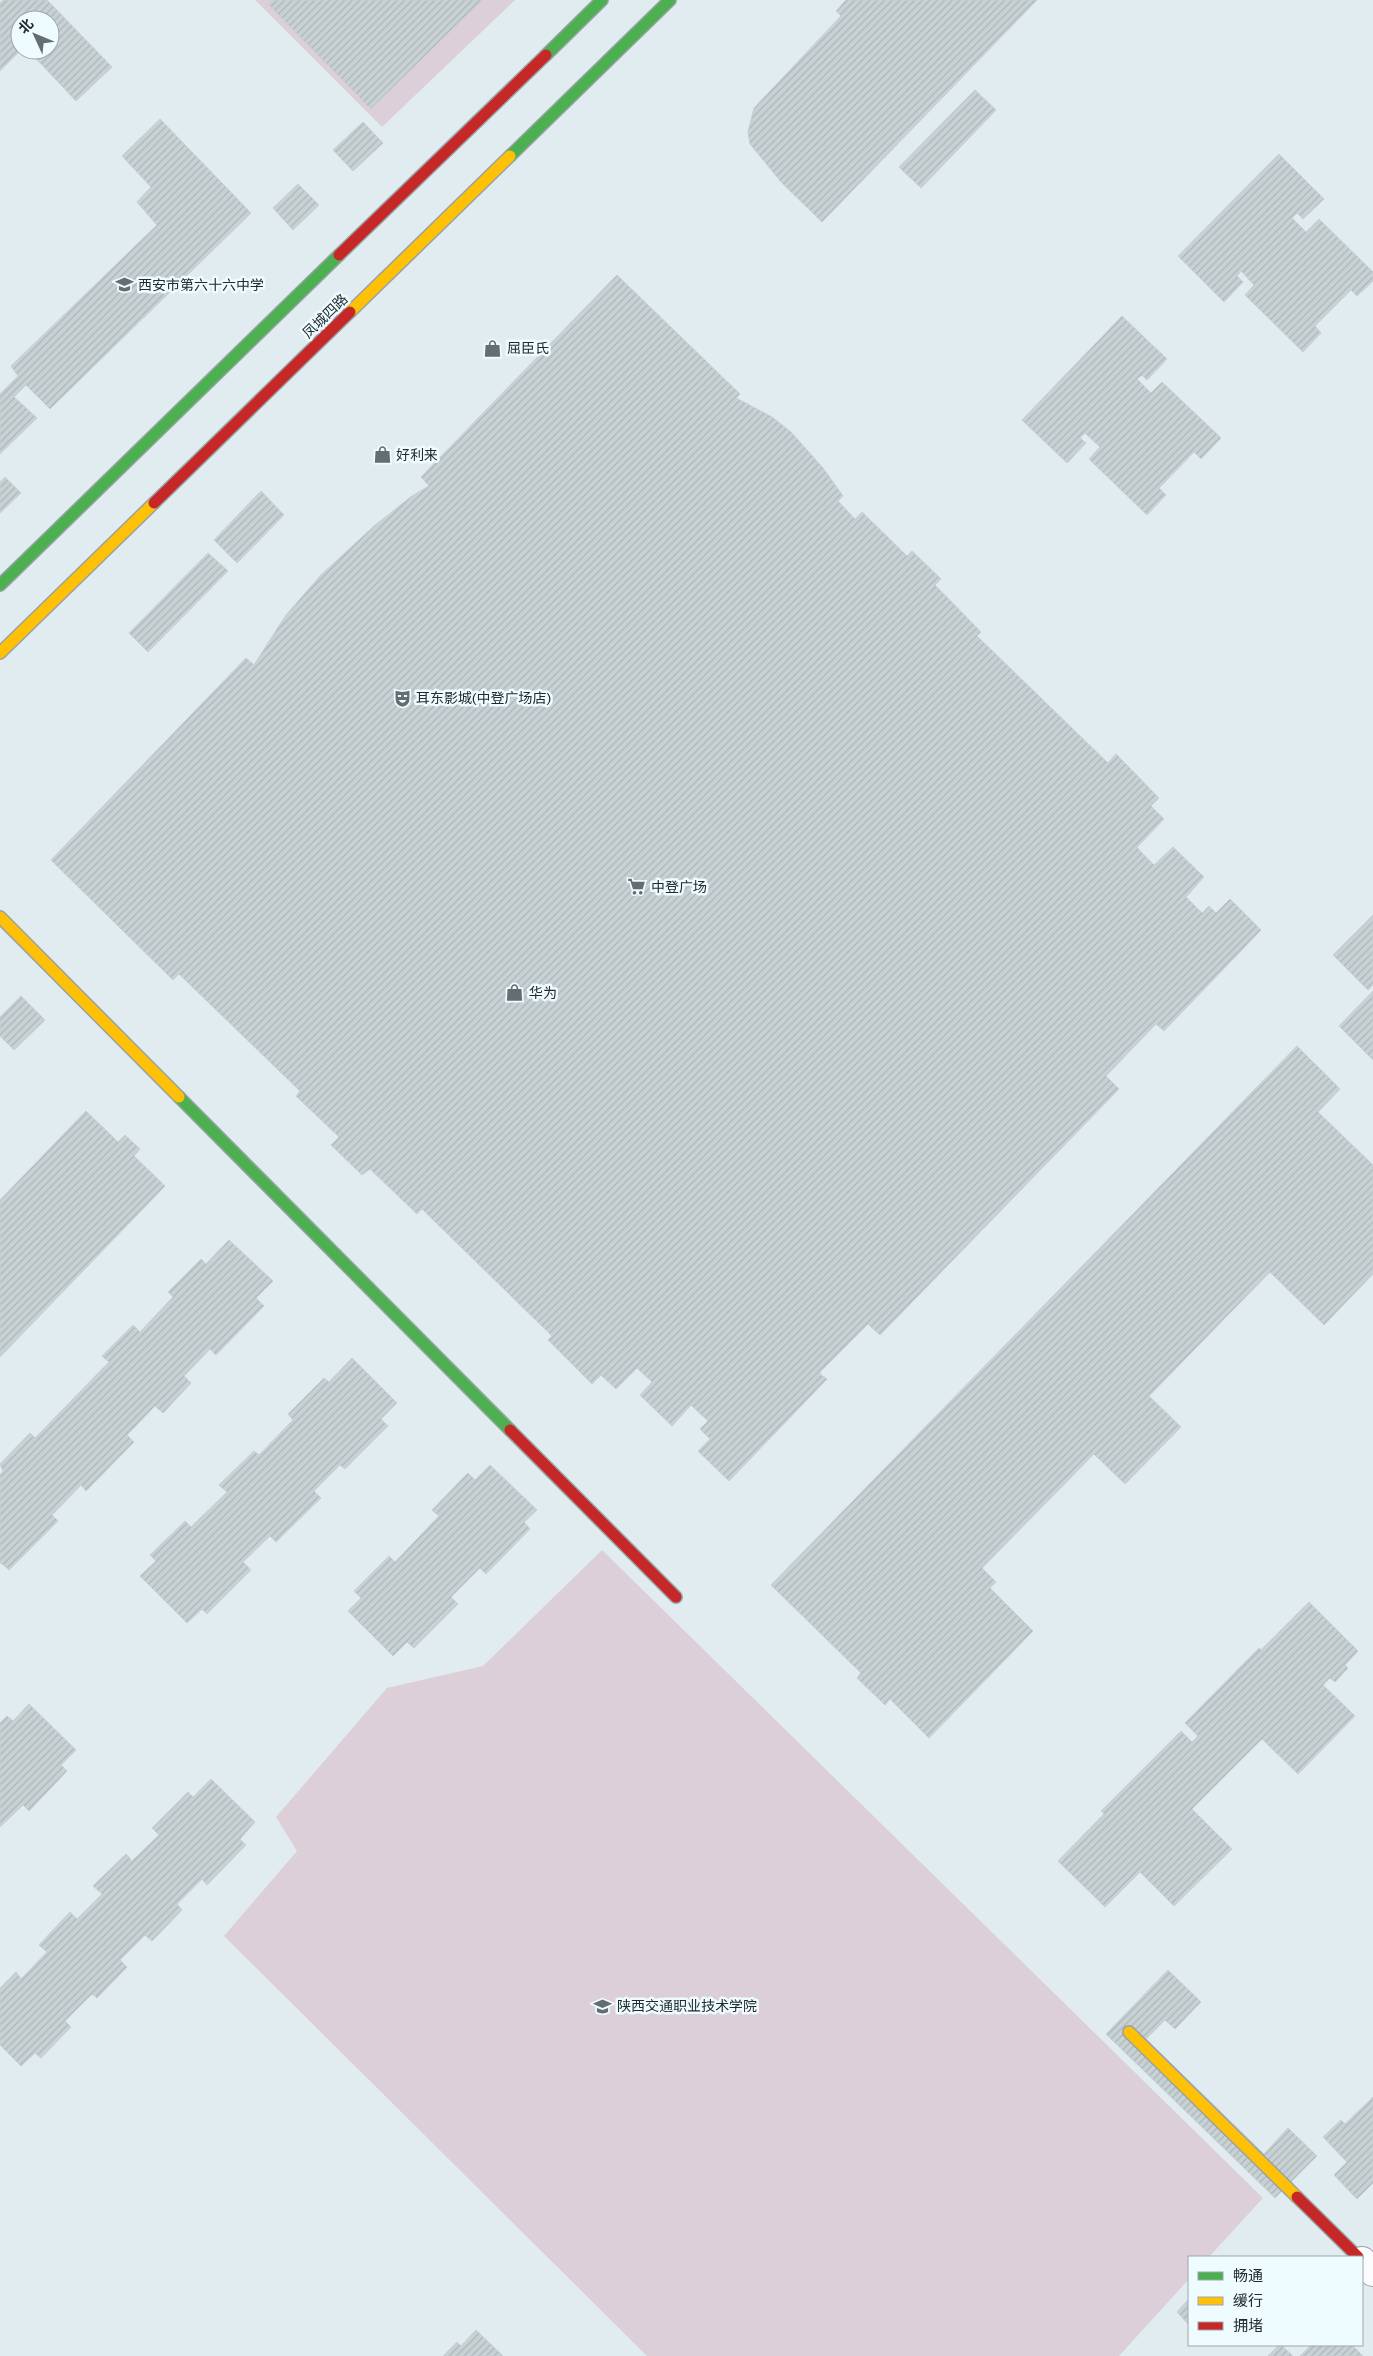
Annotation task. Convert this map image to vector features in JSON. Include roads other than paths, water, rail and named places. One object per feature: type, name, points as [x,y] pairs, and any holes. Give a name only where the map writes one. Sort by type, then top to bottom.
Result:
[{"type":"street","points":[[0,585],[602,0]]},
{"type":"street","name":"凤城四路","points":[[0,653],[670,0]]},
{"type":"street","points":[[0,917],[676,1597]]},
{"type":"street","points":[[1129,2032],[1357,2256]]},
{"type":"street","points":[[1363,2262],[1373,2272]]},
{"type":"place","name":"西安市第六十六中学","points":[[124,285]]},
{"type":"place","name":"屈臣氏","points":[[493,348]]},
{"type":"place","name":"好利来","points":[[382,455]]},
{"type":"place","name":"耳东影城(中登广场店)","points":[[402,698]]},
{"type":"place","name":"中登广场","points":[[637,887]]},
{"type":"place","name":"华为","points":[[515,993]]},
{"type":"place","name":"陕西交通职业技术学院","points":[[603,2006]]}]
